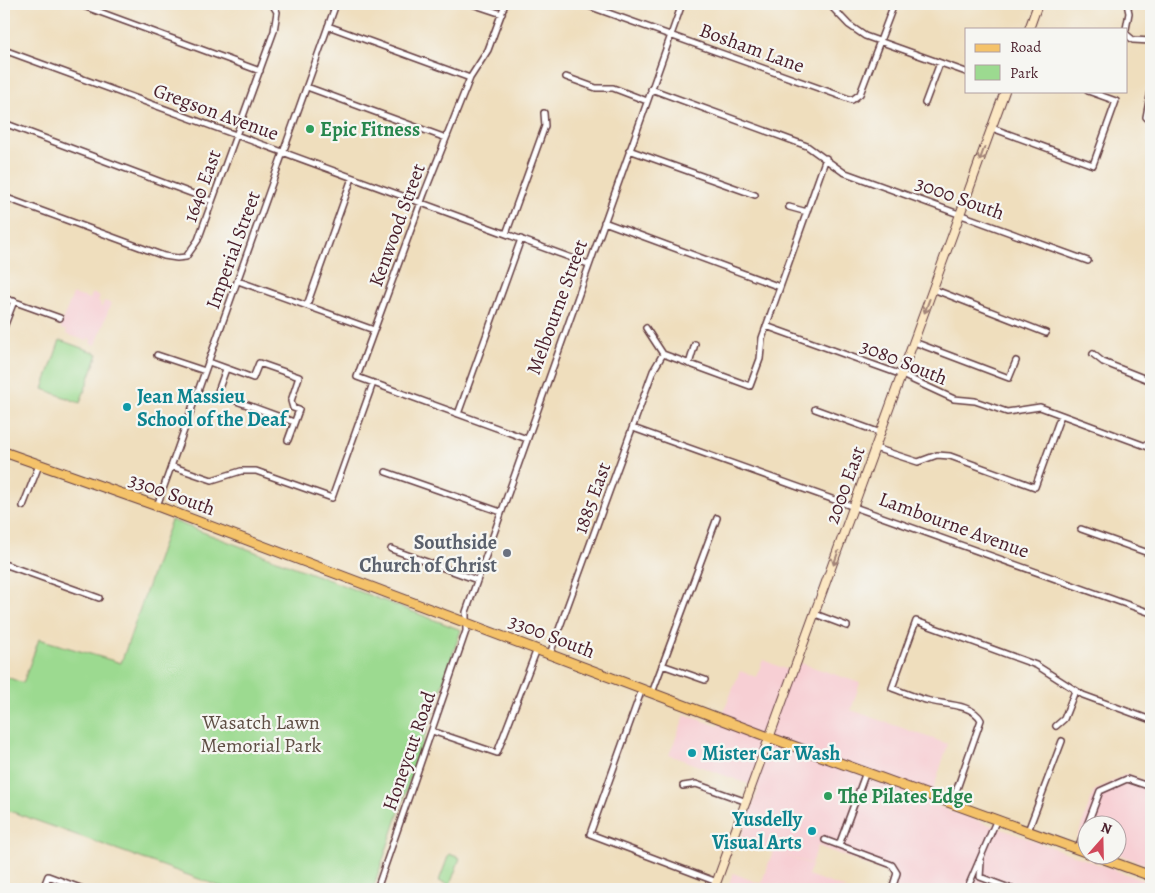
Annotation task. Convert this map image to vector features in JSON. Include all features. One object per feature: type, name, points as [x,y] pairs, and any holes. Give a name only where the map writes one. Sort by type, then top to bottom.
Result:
[{"type":"main road","name":"3300 South","points":[[4,452],[157,506],[770,737],[1078,849]]},
{"type":"main road","points":[[1124,866],[1151,876]]},
{"type":"street","points":[[78,4],[260,71]]},
{"type":"street","name":"Imperial Street","points":[[157,506],[336,4]]},
{"type":"street","points":[[472,4],[502,14]]},
{"type":"street","name":"Kenwood Street","points":[[373,383],[357,377],[420,203],[470,78],[488,50],[505,4]]},
{"type":"street","name":"Bosham Lane","points":[[583,4],[593,5],[855,100],[860,94],[880,41]]},
{"type":"street","name":"Melbourne Street","points":[[466,622],[466,612],[477,580],[682,4]]},
{"type":"street","points":[[829,4],[855,30],[965,72]]},
{"type":"street","points":[[880,41],[894,4]]},
{"type":"street","points":[[1029,28],[1038,4]]},
{"type":"street","points":[[1126,28],[1130,13],[1127,4]]},
{"type":"street","name":"1640 East","points":[[4,197],[164,256],[186,257],[196,244],[276,26],[274,6]]},
{"type":"street","points":[[328,26],[470,78]]},
{"type":"street","points":[[1128,36],[1133,40],[1151,41]]},
{"type":"street","name":"Gregson Avenue","points":[[4,50],[588,264]]},
{"type":"street","points":[[925,104],[940,63]]},
{"type":"street","points":[[566,77],[596,88],[613,88],[647,101]]},
{"type":"street","points":[[307,88],[446,138]]},
{"type":"street","name":"3000 South","points":[[651,89],[808,146],[843,172],[1088,260]]},
{"type":"street","points":[[1151,91],[1146,116],[1151,122]]},
{"type":"street","name":"2000 East","points":[[716,886],[1005,92]]},
{"type":"street","points":[[992,128],[1092,165],[1116,101],[1091,92]]},
{"type":"street","points":[[506,234],[545,126],[544,113]]},
{"type":"street","points":[[4,123],[212,200]]},
{"type":"street","points":[[629,150],[755,195]]},
{"type":"street","points":[[646,328],[663,354],[750,386],[760,359],[762,338],[766,326],[826,158]]},
{"type":"street","points":[[307,306],[352,178]]},
{"type":"street","points":[[789,207],[807,212]]},
{"type":"street","points":[[604,222],[780,287]]},
{"type":"street","points":[[458,414],[520,239]]},
{"type":"street","points":[[238,281],[374,330]]},
{"type":"street","points":[[933,289],[1046,332]]},
{"type":"street","points":[[4,298],[60,318]]},
{"type":"street","points":[[4,328],[14,301]]},
{"type":"street","name":"3080 South","points":[[766,326],[902,375],[954,399],[975,401],[1007,412],[1040,407],[1061,415]]},
{"type":"street","points":[[914,342],[1009,378],[1016,361]]},
{"type":"street","points":[[689,364],[695,344]]},
{"type":"street","name":"1885 East","points":[[550,654],[654,371],[663,354]]},
{"type":"street","points":[[1093,354],[1103,362],[1151,381]]},
{"type":"street","points":[[157,355],[205,371]]},
{"type":"street","points":[[209,362],[253,378],[259,363],[298,377],[290,400],[293,408],[298,410],[288,440]]},
{"type":"street","points":[[226,369],[217,394],[294,422]]},
{"type":"street","points":[[171,466],[212,480],[240,471],[256,471],[332,498],[373,383],[527,439]]},
{"type":"street","points":[[816,409],[881,433]]},
{"type":"street","points":[[876,448],[918,462],[937,455],[950,456],[1035,487],[1061,415],[1151,448]]},
{"type":"street","name":"Lambourne Avenue","points":[[633,428],[854,507],[864,508],[1151,613]]},
{"type":"street","points":[[23,506],[39,465]]},
{"type":"street","points":[[386,472],[501,512]]},
{"type":"street","points":[[652,693],[717,518]]},
{"type":"street","points":[[1081,529],[1151,554]]},
{"type":"street","points":[[391,548],[477,580]]},
{"type":"street","points":[[4,564],[99,598]]},
{"type":"street","points":[[815,614],[847,626]]},
{"type":"street","points":[[952,803],[981,726],[979,716],[957,706],[924,700],[892,688],[916,620],[1036,665],[1075,691],[1151,720]]},
{"type":"street","name":"Honeycut Road","points":[[377,889],[466,632],[466,622]]},
{"type":"street","points":[[432,731],[497,753],[537,649]]},
{"type":"street","points":[[662,665],[705,680]]},
{"type":"street","points":[[642,689],[590,834],[716,886]]},
{"type":"street","points":[[1056,726],[1064,719],[1075,691]]},
{"type":"street","points":[[1028,831],[1062,741]]},
{"type":"street","points":[[839,845],[866,772]]},
{"type":"street","points":[[1093,816],[1100,791],[1127,779],[1151,787]]},
{"type":"street","points":[[683,786],[696,784],[747,802]]},
{"type":"street","points":[[967,889],[981,861],[996,820]]},
{"type":"street","points":[[825,840],[888,862],[896,869],[896,879],[892,889]]},
{"type":"street","points":[[981,861],[980,878],[1012,889]]},
{"type":"street","points":[[43,889],[48,876],[83,889]]},
{"type":"shaded area","points":[[92,293],[100,296],[98,301],[101,303],[100,306],[102,307],[104,301],[111,303],[96,345],[90,343],[91,339],[88,338],[87,341],[66,334],[67,331],[61,329],[61,324],[73,294],[90,299]]},
{"type":"shaded area","points":[[763,660],[790,671],[795,661],[860,683],[851,710],[948,744],[929,803],[1078,857],[1078,866],[1104,866],[1151,883],[1151,889],[893,889],[891,874],[818,846],[811,864],[776,852],[812,865],[808,875],[847,889],[727,889],[733,873],[761,884],[773,851],[740,839],[759,788],[669,755],[685,715],[718,726],[740,671],[756,677]]},
{"type":"shaded area","points":[[1127,774],[1151,783],[1151,867],[1128,858],[1128,816],[1085,816],[1094,791]]},
{"type":"green space","points":[[60,340],[98,354],[80,403],[43,389]]},
{"type":"green space","name":"Wasatch Lawn Memorial Park","points":[[171,520],[461,630],[373,889],[227,889],[4,809],[4,676],[23,683],[39,639],[121,663]]},
{"type":"green space","points":[[449,854],[460,858],[450,885],[439,881]]},
{"type":"place","name":"Epic Fitness","points":[[310,129]]},
{"type":"place","name":"Jean Massieu School of the Deaf","points":[[127,407]]},
{"type":"place","name":"Southside Church of Christ","points":[[507,553]]},
{"type":"place","name":"Mister Car Wash","points":[[692,753]]},
{"type":"place","name":"The Pilates Edge","points":[[828,796]]},
{"type":"place","name":"Yusdelly Visual Arts","points":[[812,831]]}]
